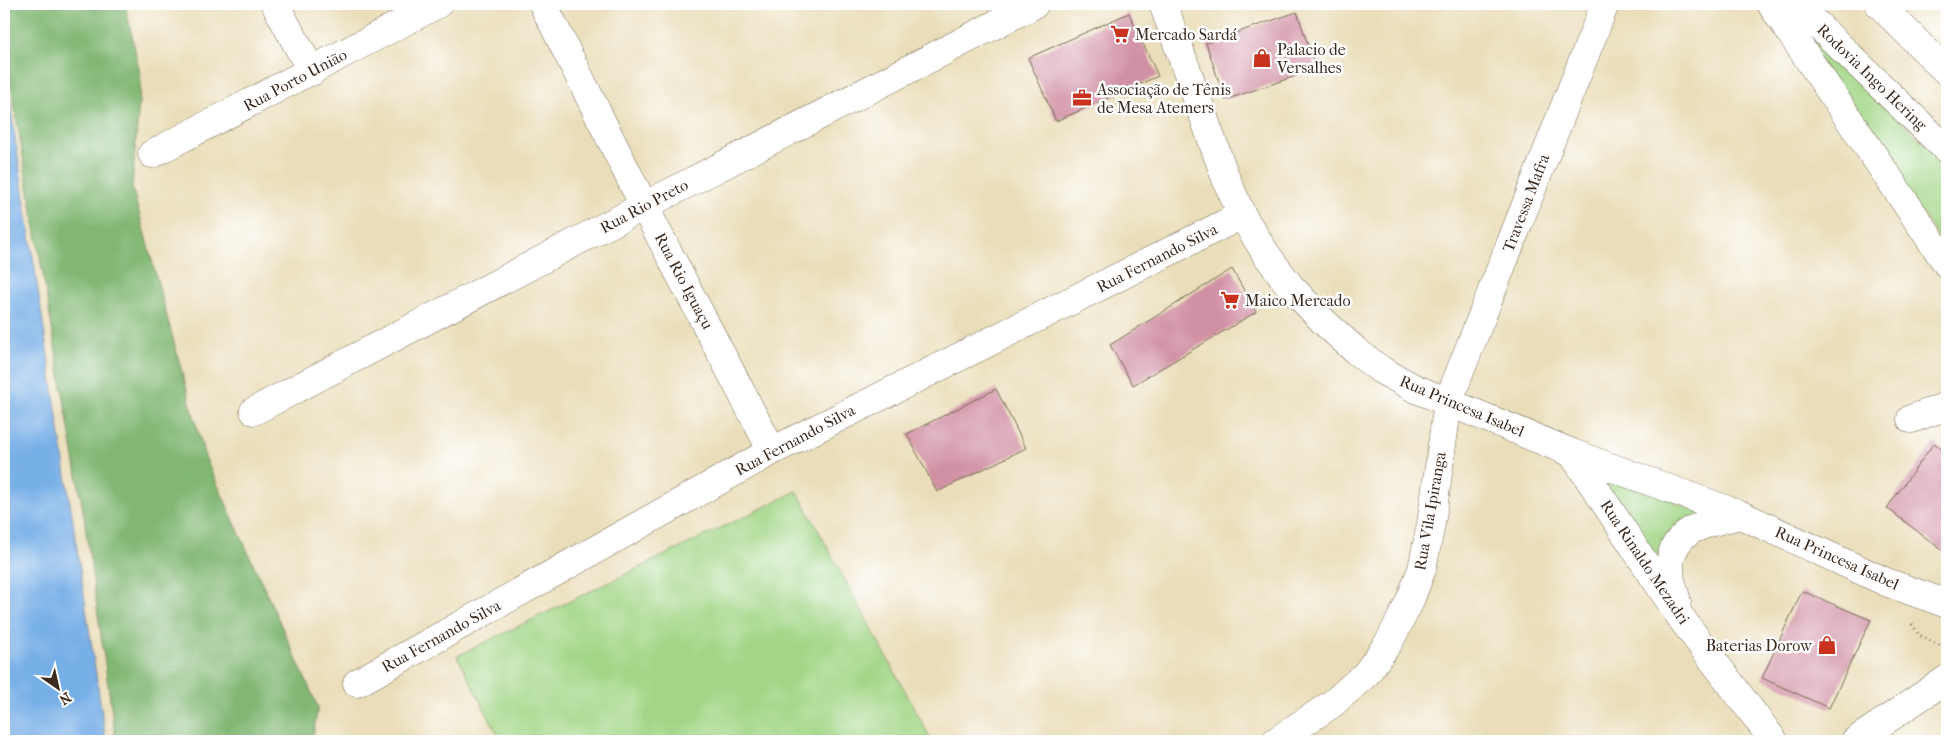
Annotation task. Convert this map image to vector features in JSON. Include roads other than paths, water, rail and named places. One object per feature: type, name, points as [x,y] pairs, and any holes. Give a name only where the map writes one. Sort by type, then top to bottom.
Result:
[{"type":"main road","points":[[275,4],[312,72]]},
{"type":"main road","name":"Rua Porto União","points":[[152,154],[312,72],[438,4]]},
{"type":"main road","name":"Rua Rio Iguaçu","points":[[543,4],[644,206],[772,451]]},
{"type":"main road","name":"Rua Rio Preto","points":[[254,411],[644,206],[1035,4]]},
{"type":"main road","name":"Rua Princesa Isabel","points":[[1163,4],[1226,180],[1242,214],[1266,254],[1290,286],[1324,322],[1356,351],[1381,370],[1414,388],[1572,453],[1741,515],[1886,582],[1947,604]]},
{"type":"main road","name":"Travessa Mafra","points":[[1448,402],[1605,4]]},
{"type":"main road","points":[[1771,4],[1947,264]]},
{"type":"main road","name":"Rodovia Ingo Hering","points":[[1796,4],[1947,150]]},
{"type":"main road","points":[[1879,4],[1947,72]]},
{"type":"main road","name":"Rua Fernando Silva","points":[[357,683],[772,451],[1242,214]]},
{"type":"main road","name":"Rua Vila Ipiranga","points":[[1276,741],[1332,704],[1366,674],[1389,642],[1409,603],[1422,569],[1432,524],[1448,402]]},
{"type":"main road","points":[[1912,419],[1947,406]]},
{"type":"main road","name":"Rua Rinaldo Mezadri","points":[[1572,453],[1681,618],[1774,741]]},
{"type":"main road","points":[[1681,618],[1670,572],[1672,554],[1682,536],[1700,525],[1741,515]]},
{"type":"main road","points":[[1855,741],[1947,679]]},
{"type":"water","points":[[4,64],[106,741],[4,741]]},
{"type":"place","name":"Mercado Sardá","points":[[1120,34]]},
{"type":"place","name":"Palacio de Versalhes","points":[[1262,58]]},
{"type":"place","name":"Associação de Tênis de Mesa Atemers","points":[[1082,98]]},
{"type":"place","name":"Maico Mercado","points":[[1230,300]]},
{"type":"place","name":"Baterias Dorow","points":[[1827,645]]}]
